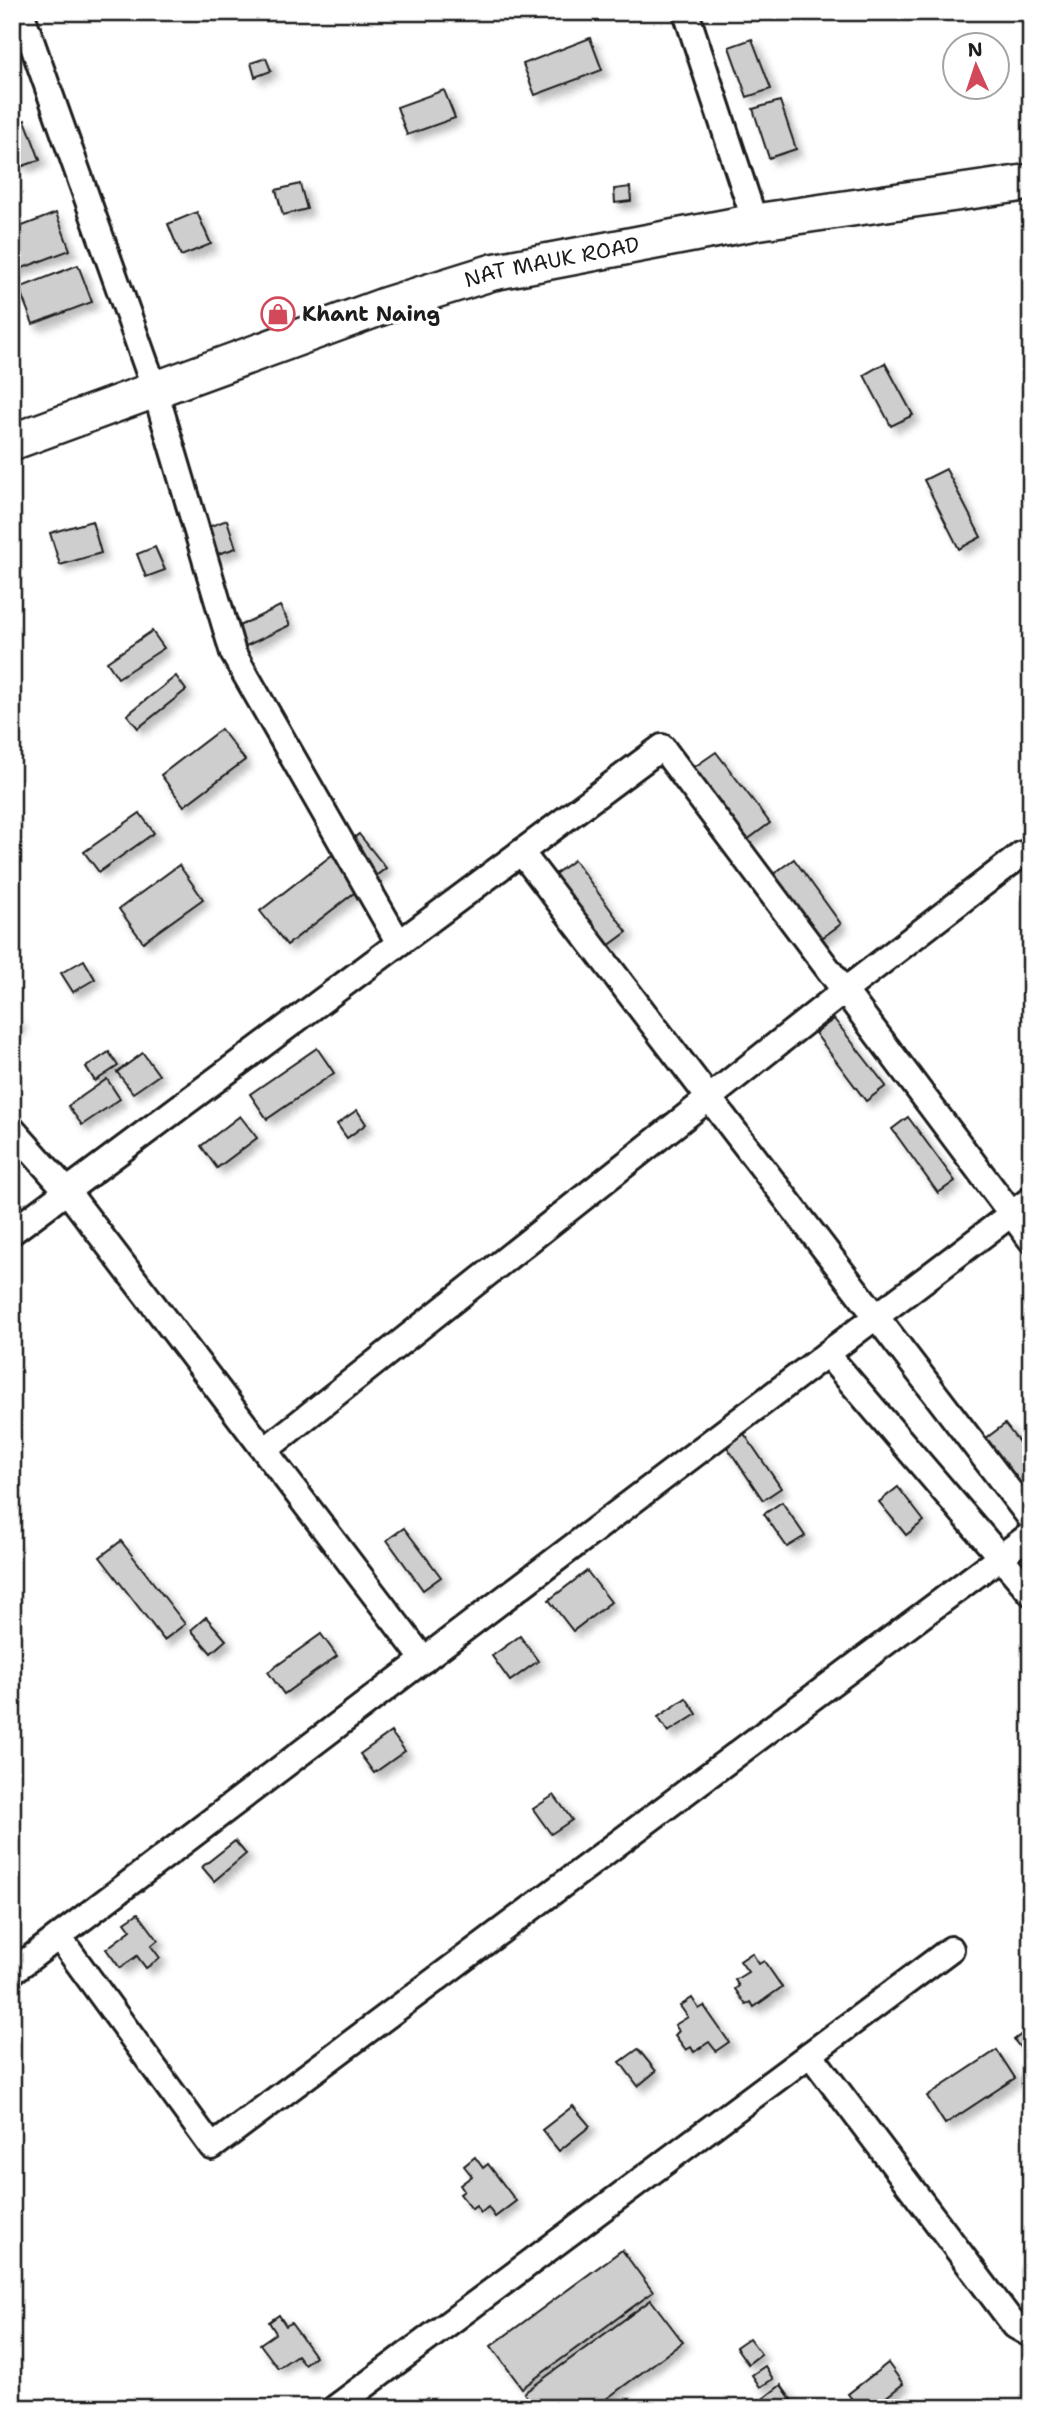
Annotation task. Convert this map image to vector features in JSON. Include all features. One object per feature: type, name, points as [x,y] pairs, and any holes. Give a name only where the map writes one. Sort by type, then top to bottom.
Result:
[{"type":"highway","name":"NAT MAUK ROAD","points":[[12,442],[387,305],[493,272],[755,222],[1031,182]]},
{"type":"street","points":[[21,12],[155,390],[233,653],[399,943]]},
{"type":"street","points":[[686,12],[755,222]]},
{"type":"street","points":[[12,1232],[662,747],[844,991],[1021,1207],[1031,1240]]},
{"type":"street","points":[[521,852],[1031,1519]]},
{"type":"street","points":[[265,1450],[844,991],[1022,854]]},
{"type":"street","points":[[12,1129],[67,1191],[424,1660]]},
{"type":"street","points":[[12,1972],[1021,1207]]},
{"type":"street","points":[[827,1354],[1031,1592]]},
{"type":"street","points":[[59,1937],[212,2147],[1031,1534]]},
{"type":"street","points":[[335,2408],[951,1949]]},
{"type":"street","points":[[810,2054],[1014,2326],[1031,2335]]},
{"type":"building","points":[[590,38],[602,70],[535,95],[523,64]]},
{"type":"building","points":[[752,39],[771,89],[747,97],[729,47]]},
{"type":"building","points":[[266,58],[271,71],[255,77],[251,63]]},
{"type":"building","points":[[444,90],[455,118],[407,135],[397,107]]},
{"type":"building","points":[[780,101],[796,149],[769,158],[753,109]]},
{"type":"building","points":[[25,120],[40,160],[23,166],[20,160],[14,162],[12,158],[12,125]]},
{"type":"building","points":[[300,184],[307,209],[283,215],[276,190]]},
{"type":"building","points":[[630,187],[631,201],[615,203],[614,189]]},
{"type":"building","points":[[197,212],[211,244],[181,256],[168,224]]},
{"type":"building","points":[[56,213],[70,250],[12,272],[12,230]]},
{"type":"building","points":[[78,265],[92,302],[33,324],[19,288]]},
{"type":"building","points":[[885,363],[913,415],[891,426],[864,375]]},
{"type":"building","points":[[946,469],[981,537],[959,549],[924,480]]},
{"type":"building","points":[[227,520],[236,548],[215,555],[205,528]]},
{"type":"building","points":[[92,521],[101,553],[60,565],[50,533]]},
{"type":"building","points":[[155,547],[165,570],[146,577],[137,554]]},
{"type":"building","points":[[280,606],[290,625],[246,646],[237,627]]},
{"type":"building","points":[[152,631],[164,648],[118,678],[107,662]]},
{"type":"building","points":[[176,676],[186,690],[138,728],[127,715]]},
{"type":"building","points":[[221,729],[245,760],[184,806],[161,775]]},
{"type":"building","points":[[716,752],[770,823],[747,840],[693,768]]},
{"type":"building","points":[[140,813],[154,833],[99,872],[84,852]]},
{"type":"building","points":[[359,834],[386,868],[287,945],[260,911]]},
{"type":"building","points":[[794,859],[841,924],[819,940],[772,875]]},
{"type":"building","points":[[574,860],[627,932],[608,946],[555,874]]},
{"type":"building","points":[[179,865],[203,899],[143,942],[119,909]]},
{"type":"building","points":[[84,960],[95,979],[73,992],[61,973]]},
{"type":"building","points":[[12,1016],[20,1025],[12,1032]]},
{"type":"building","points":[[834,1019],[886,1086],[866,1101],[815,1033]]},
{"type":"building","points":[[317,1048],[334,1073],[267,1119],[250,1094]]},
{"type":"building","points":[[109,1052],[118,1066],[95,1081],[86,1067]]},
{"type":"building","points":[[143,1053],[159,1075],[133,1093],[117,1072]]},
{"type":"building","points":[[107,1079],[120,1099],[82,1125],[68,1106]]},
{"type":"building","points":[[357,1110],[366,1124],[347,1138],[337,1124]]},
{"type":"building","points":[[240,1116],[257,1138],[217,1168],[201,1146]]},
{"type":"building","points":[[908,1117],[955,1181],[938,1193],[892,1129]]},
{"type":"building","points":[[1005,1424],[1031,1458],[1031,1505],[981,1442]]},
{"type":"building","points":[[743,1432],[781,1488],[763,1500],[725,1444]]},
{"type":"building","points":[[898,1487],[924,1521],[906,1535],[879,1502]]},
{"type":"building","points":[[782,1502],[805,1536],[787,1547],[764,1514]]},
{"type":"building","points":[[404,1528],[441,1577],[423,1590],[387,1540]]},
{"type":"building","points":[[121,1541],[185,1624],[164,1640],[100,1557]]},
{"type":"building","points":[[587,1571],[611,1602],[573,1631],[549,1600]]},
{"type":"building","points":[[206,1617],[226,1640],[211,1653],[191,1630]]},
{"type":"building","points":[[321,1634],[337,1656],[284,1694],[268,1672]]},
{"type":"building","points":[[520,1636],[538,1661],[510,1681],[492,1656]]},
{"type":"building","points":[[686,1698],[697,1714],[668,1732],[658,1717]]},
{"type":"building","points":[[391,1732],[405,1751],[374,1773],[360,1754]]},
{"type":"building","points":[[554,1795],[572,1820],[551,1834],[533,1809]]},
{"type":"building","points":[[235,1841],[246,1854],[214,1881],[202,1867]]},
{"type":"building","points":[[138,1913],[158,1940],[151,1946],[160,1958],[146,1968],[137,1956],[120,1968],[106,1949],[131,1930],[125,1922]]},
{"type":"building","points":[[752,1953],[759,1964],[764,1961],[782,1987],[754,2007],[751,2002],[746,2005],[735,1989],[739,1986],[735,1980],[748,1972],[740,1961]]},
{"type":"building","points":[[692,1998],[699,2009],[704,2006],[729,2042],[716,2051],[709,2042],[694,2052],[691,2047],[686,2050],[675,2035],[679,2031],[675,2025],[688,2017],[680,2006]]},
{"type":"building","points":[[1031,2027],[1031,2061],[1014,2040]]},
{"type":"building","points":[[638,2049],[656,2071],[638,2086],[620,2062]]},
{"type":"building","points":[[997,2050],[1015,2078],[945,2124],[927,2096]]},
{"type":"building","points":[[573,2106],[590,2126],[559,2151],[542,2130]]},
{"type":"building","points":[[475,2157],[483,2168],[488,2164],[516,2201],[495,2217],[488,2207],[481,2213],[476,2206],[472,2209],[460,2194],[464,2191],[460,2185],[472,2176],[464,2166]]},
{"type":"building","points":[[622,2250],[653,2292],[522,2388],[491,2346]]},
{"type":"building","points":[[651,2300],[683,2342],[594,2408],[535,2408],[524,2393]]},
{"type":"building","points":[[279,2315],[286,2326],[291,2323],[315,2356],[304,2364],[297,2355],[278,2368],[260,2344],[276,2333],[269,2322]]},
{"type":"building","points":[[749,2338],[761,2354],[748,2364],[736,2347]]},
{"type":"building","points":[[888,2363],[903,2384],[872,2408],[859,2408],[848,2394]]},
{"type":"building","points":[[765,2366],[773,2379],[760,2387],[752,2375]]},
{"type":"building","points":[[781,2385],[797,2408],[771,2408],[764,2398]]},
{"type":"building","points":[[427,2398],[434,2408],[413,2408]]},
{"type":"place","name":"Khant Naing","points":[[278,314]]}]
